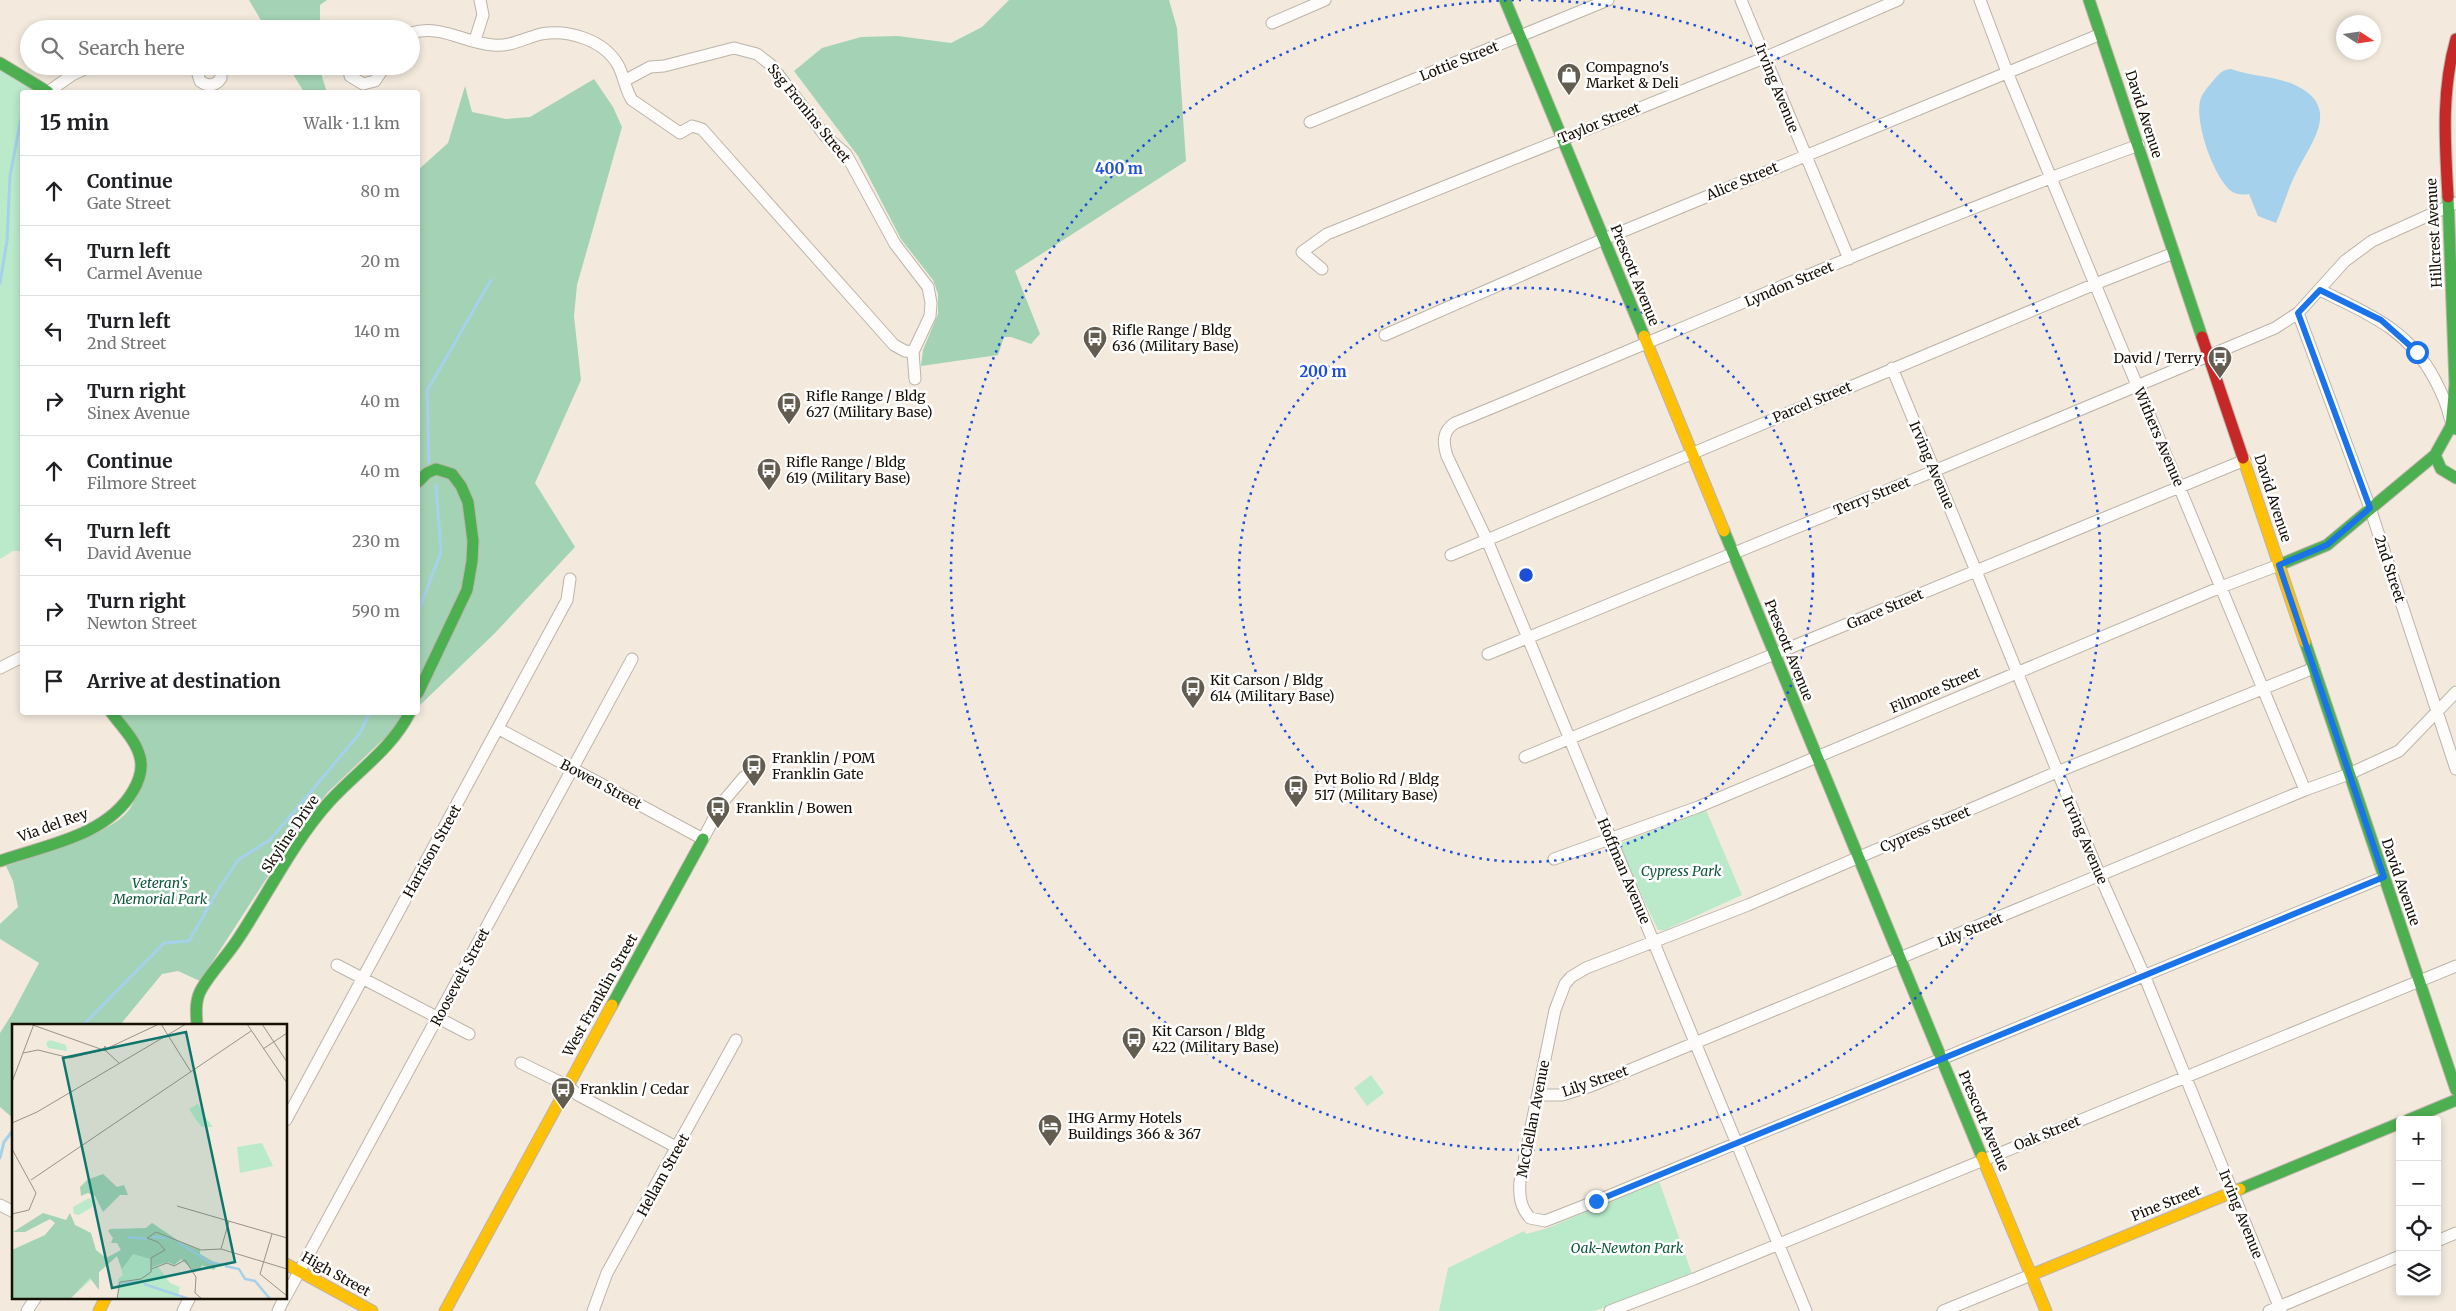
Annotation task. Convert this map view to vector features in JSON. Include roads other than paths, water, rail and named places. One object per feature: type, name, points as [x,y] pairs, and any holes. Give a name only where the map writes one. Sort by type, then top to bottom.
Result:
[{"type":"street","points":[[475,40],[483,15],[480,0]]},
{"type":"street","points":[[1272,23],[1325,0]]},
{"type":"street","name":"Prescott Avenue","points":[[1505,0],[1692,452],[1815,756],[2046,1311]]},
{"type":"street","name":"Lottie Street","points":[[1310,122],[1608,0]]},
{"type":"street","name":"Irving Avenue","points":[[1741,0],[1804,155],[1849,259]]},
{"type":"street","name":"Taylor Street","points":[[1322,269],[1302,252],[1327,234],[1365,217],[1764,58],[1898,0]]},
{"type":"street","name":"Withers Avenue","points":[[1980,0],[2007,72],[2304,790]]},
{"type":"street","name":"David Avenue","points":[[2089,0],[2456,1090]]},
{"type":"street","points":[[420,32],[436,30],[498,46],[541,34],[557,34],[590,40],[599,44],[617,64],[627,93],[632,100],[680,133],[692,126],[702,129],[894,345],[905,351],[913,352]]},
{"type":"street","name":"Alice Street","points":[[1385,335],[1604,239],[2101,34]]},
{"type":"street","name":"Hillcrest Avenue","points":[[2454,425],[2452,204],[2444,108],[2448,67],[2456,39]]},
{"type":"street","name":"Ssg Fronins Street","points":[[624,81],[650,68],[734,48],[757,54],[771,65],[826,137],[846,154],[895,244],[928,287],[931,303],[930,316],[913,352],[915,379]]},
{"type":"street","points":[[0,63],[45,90]]},
{"type":"street","points":[[51,90],[72,75]]},
{"type":"street","points":[[198,75],[200,81],[210,85],[221,78],[221,75]]},
{"type":"street","points":[[350,75],[363,84],[375,81],[379,75]]},
{"type":"street","name":"Lyndon Street","points":[[1445,432],[1455,423],[1849,259],[2052,177],[2139,146]]},
{"type":"street","name":"Terry Street","points":[[1488,654],[1934,471],[2136,384],[2255,337],[2298,313],[2345,261],[2372,240],[2452,204]]},
{"type":"street","name":"Parcel Street","points":[[1451,555],[1892,368],[2174,253]]},
{"type":"street","points":[[2320,290],[2381,320],[2406,340],[2427,364],[2454,425],[2435,455],[2441,468],[2456,478]]},
{"type":"street","name":"2nd Street","points":[[2298,313],[2370,508],[2456,769]]},
{"type":"street","name":"Irving Avenue","points":[[1892,368],[2100,876],[2144,975],[2186,1077],[2276,1310]]},
{"type":"street","name":"Hoffman Avenue","points":[[1445,432],[1444,446],[1447,456],[1487,540],[1806,1311]]},
{"type":"street","name":"Filmore Street","points":[[1554,859],[1698,807],[1815,756],[2221,587],[2327,545],[2435,455]]},
{"type":"street","name":"Grace Street","points":[[1525,757],[1775,656],[2245,460]]},
{"type":"street","points":[[420,479],[424,474],[438,469],[449,472],[459,482],[465,495],[471,521],[474,549],[473,572],[467,590],[420,689]]},
{"type":"street","name":"Harrison Street","points":[[288,1116],[499,729],[567,600],[570,579]]},
{"type":"street","points":[[0,668],[20,658]]},
{"type":"street","name":"Roosevelt Street","points":[[288,1292],[632,658]]},
{"type":"street","name":"Cypress Street","points":[[1555,1010],[1561,990],[1571,977],[1595,964],[1748,904],[2057,772],[2314,668]]},
{"type":"street","points":[[2437,712],[2456,692]]},
{"type":"street","name":"Lily Street","points":[[1538,1095],[1562,1095],[1581,1089],[2100,876],[2304,790],[2349,774],[2399,752],[2437,712]]},
{"type":"street","name":"Via del Rey","points":[[0,861],[102,823],[116,812],[131,795],[139,777],[139,753],[113,715]]},
{"type":"street","name":"Skyline Drive","points":[[197,1024],[196,1005],[206,982],[237,941],[319,813],[388,745],[401,730],[408,715]]},
{"type":"street","name":"Bowen Street","points":[[499,729],[703,839]]},
{"type":"street","name":"West Franklin Street","points":[[445,1311],[722,803],[744,777]]},
{"type":"street","points":[[1737,1143],[2384,877]]},
{"type":"street","points":[[338,964],[469,1034]]},
{"type":"street","name":"Oak Street","points":[[1610,1311],[2456,966]]},
{"type":"street","name":"McClellan Avenue","points":[[1555,1010],[1520,1181],[1519,1196],[1526,1214],[1537,1221],[1545,1220],[1737,1143]]},
{"type":"street","name":"Hellam Street","points":[[593,1311],[607,1273],[678,1148],[736,1040]]},
{"type":"street","points":[[521,1064],[568,1086],[578,1095],[678,1148]]},
{"type":"street","points":[[2418,1116],[2456,1100]]},
{"type":"street","name":"Pine Street","points":[[1943,1311],[2396,1125]]},
{"type":"street","points":[[0,1205],[12,1211]]},
{"type":"street","points":[[2441,1239],[2456,1233]]},
{"type":"street","points":[[2276,1310],[2396,1258]]},
{"type":"street","name":"High Street","points":[[288,1265],[372,1311]]},
{"type":"street","points":[[27,1311],[35,1298]]},
{"type":"street","points":[[99,1311],[106,1298]]},
{"type":"street","points":[[183,1311],[190,1298]]},
{"type":"street","name":"Roosevelt Street","points":[[278,1311],[285,1298]]},
{"type":"water","points":[[2231,69],[2290,83],[2310,95],[2318,105],[2319,127],[2293,179],[2276,223],[2258,216],[2249,194],[2235,193],[2224,184],[2207,149],[2200,122],[2200,101],[2205,90],[2219,74],[2222,71]]},
{"type":"waterway","points":[[0,283],[7,241],[10,176],[20,124]]},
{"type":"waterway","points":[[429,462],[427,391],[491,280]]},
{"type":"waterway","points":[[420,607],[441,552],[436,485]]},
{"type":"waterway","points":[[84,1024],[164,943],[189,941],[238,860],[271,839],[360,733],[369,715]]},
{"type":"waterway","points":[[0,1158],[4,1142],[12,1132]]},
{"type":"place","name":"Compagno's Market & Deli","points":[[1569,96]]},
{"type":"place","name":"Rifle Range / Bldg 636 (Military Base)","points":[[1095,359]]},
{"type":"place","name":"David / Terry","points":[[2220,379]]},
{"type":"place","name":"Rifle Range / Bldg 627 (Military Base)","points":[[789,425]]},
{"type":"place","name":"Rifle Range / Bldg 619 (Military Base)","points":[[769,491]]},
{"type":"place","name":"Kit Carson / Bldg 614 (Military Base)","points":[[1193,709]]},
{"type":"place","name":"Franklin / POM Franklin Gate","points":[[754,787]]},
{"type":"place","name":"Pvt Bolio Rd / Bldg 517 (Military Base)","points":[[1296,808]]},
{"type":"place","name":"Franklin / Bowen","points":[[718,829]]},
{"type":"place","name":"Kit Carson / Bldg 422 (Military Base)","points":[[1134,1060]]},
{"type":"place","name":"Franklin / Cedar","points":[[563,1110]]},
{"type":"place","name":"IHG Army Hotels Buildings 366 & 367","points":[[1050,1147]]},
{"type":"park label","name":"Cypress Park","points":[[1681,871]]},
{"type":"park label","name":"Veteran's Memorial Park","points":[[160,892]]},
{"type":"park label","name":"Oak-Newton Park","points":[[1627,1248]]}]
